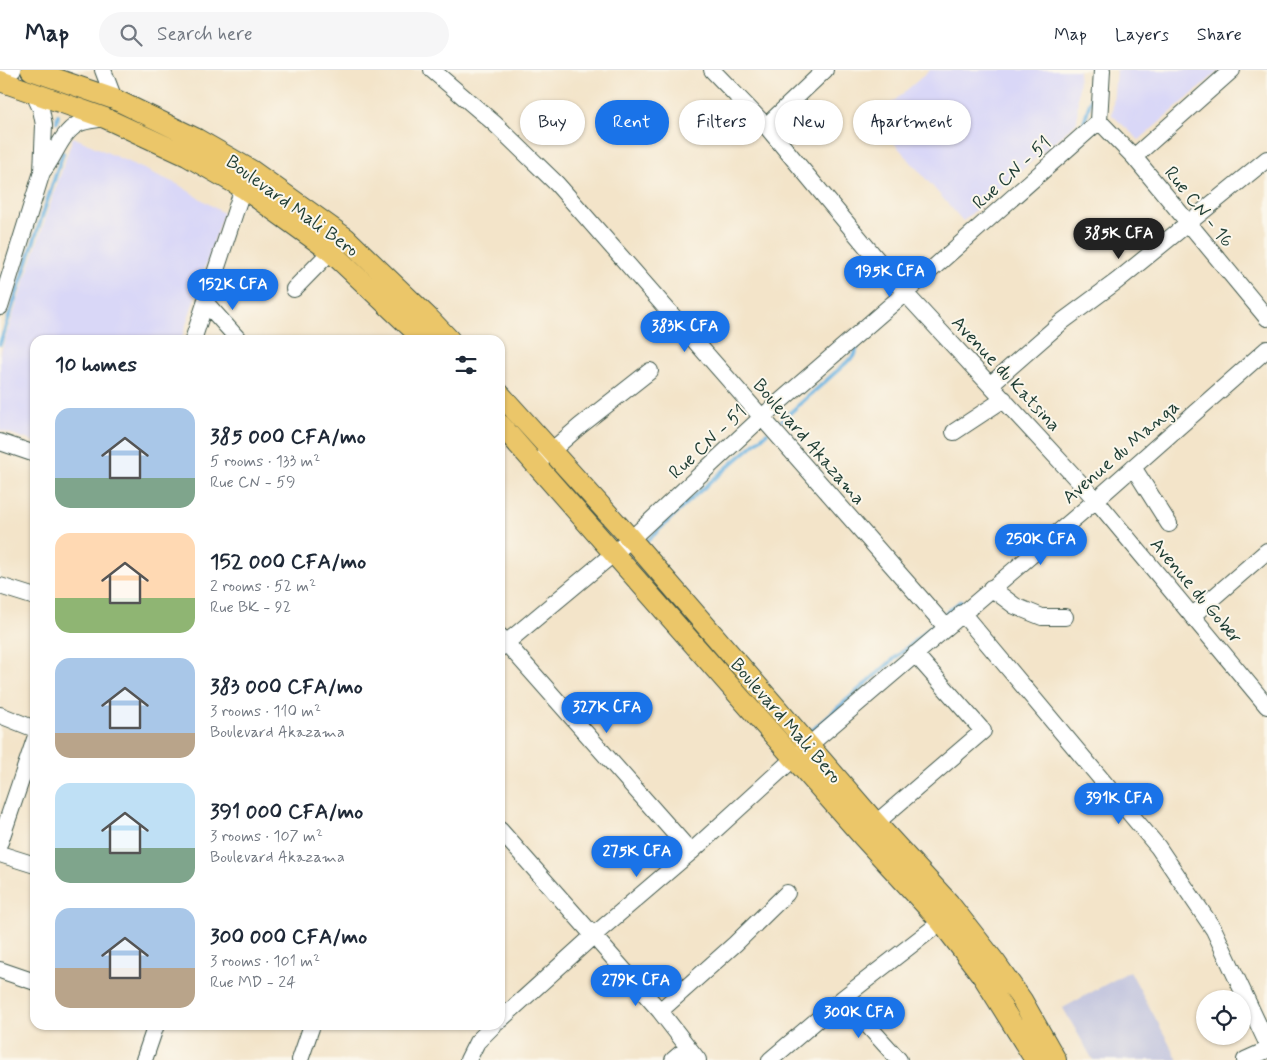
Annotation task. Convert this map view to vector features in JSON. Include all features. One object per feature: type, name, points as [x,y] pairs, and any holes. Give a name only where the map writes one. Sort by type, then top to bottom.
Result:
[{"type":"main road","name":"Boulevard Mali Bero","points":[[30,70],[114,99],[197,139],[251,170],[346,238],[418,332]]},
{"type":"main road","name":"Boulevard Mali Bero","points":[[0,81],[105,118],[188,156],[243,188],[330,251],[418,332]]},
{"type":"main road","name":"Boulevard Mali Bero","points":[[505,399],[631,539],[876,823],[949,903],[996,963],[1030,1014],[1056,1060]]},
{"type":"main road","name":"Boulevard Mali Bero","points":[[505,430],[862,836],[941,922],[983,977],[1035,1060]]},
{"type":"street","points":[[0,72],[13,70]]},
{"type":"street","points":[[103,70],[114,99]]},
{"type":"street","name":"Boulevard Akazama","points":[[432,70],[494,123],[557,184],[946,627]]},
{"type":"street","name":"Avenue du Katsina","points":[[712,70],[766,126],[906,293],[1096,500]]},
{"type":"street","points":[[766,126],[826,70]]},
{"type":"street","points":[[1099,121],[1102,70]]},
{"type":"street","points":[[1134,157],[1232,70]]},
{"type":"street","points":[[0,307],[42,172],[44,125],[41,109],[33,92]]},
{"type":"street","points":[[42,172],[51,162],[66,133],[79,123],[105,118]]},
{"type":"street","name":"Rue CN - 51","points":[[505,640],[631,539],[762,417],[906,293],[1099,121]]},
{"type":"street","name":"Rue CN - 16","points":[[1099,121],[1134,157],[1267,318]]},
{"type":"street","points":[[991,384],[1064,321],[1117,282],[1267,159]]},
{"type":"street","points":[[195,335],[243,188]]},
{"type":"street","points":[[294,289],[330,251],[346,238]]},
{"type":"street","points":[[205,302],[234,335]]},
{"type":"street","name":"Avenue du Manga","points":[[505,1015],[594,935],[691,852],[794,758],[1133,467],[1264,358]]},
{"type":"street","points":[[536,464],[580,426],[650,371]]},
{"type":"street","points":[[954,432],[1004,399]]},
{"type":"street","points":[[0,442],[30,452]]},
{"type":"street","points":[[1133,467],[1169,524]]},
{"type":"street","name":"Avenue du Gober","points":[[1096,500],[1267,706]]},
{"type":"street","points":[[1192,616],[1267,551]]},
{"type":"street","points":[[0,586],[30,595]]},
{"type":"street","points":[[991,588],[1015,606],[1042,617],[1065,617]]},
{"type":"street","points":[[962,613],[1158,848],[1214,930],[1267,1043]]},
{"type":"street","points":[[505,645],[691,852]]},
{"type":"street","points":[[876,823],[983,731],[915,654]]},
{"type":"street","points":[[0,715],[30,727]]},
{"type":"street","points":[[0,842],[30,753]]},
{"type":"street","points":[[505,836],[660,1011],[693,1054],[673,1060]]},
{"type":"street","points":[[0,854],[30,863]]},
{"type":"street","points":[[660,1011],[735,944],[787,893]]},
{"type":"street","points":[[770,1060],[842,998],[941,922]]},
{"type":"street","points":[[0,970],[30,980]]},
{"type":"street","points":[[842,998],[899,1060]]},
{"type":"street","points":[[144,1060],[154,1030]]},
{"type":"street","points":[[300,1060],[310,1030]]},
{"type":"street","points":[[468,1060],[478,1042],[489,1030]]},
{"type":"street","points":[[1245,1060],[1267,1050]]},
{"type":"shaded area","points":[[930,70],[1079,70],[1077,122],[963,221],[896,145],[971,145],[971,100],[895,100]]},
{"type":"shaded area","points":[[1116,70],[1220,70],[1139,140],[1112,115]]},
{"type":"shaded area","points":[[73,137],[179,185],[223,213],[183,335],[30,335],[30,440],[0,430],[0,354]]},
{"type":"shaded area","points":[[1130,971],[1178,1060],[1093,1060],[1063,1008]]},
{"type":"waterway","points":[[1081,128],[1094,89]]},
{"type":"waterway","points":[[57,122],[58,115]]},
{"type":"waterway","points":[[0,344],[63,153]]},
{"type":"waterway","points":[[782,420],[855,355],[858,342]]},
{"type":"waterway","points":[[645,543],[692,498],[767,433]]},
{"type":"waterway","points":[[945,614],[961,601]]},
{"type":"waterway","points":[[809,733],[933,625]]}]
